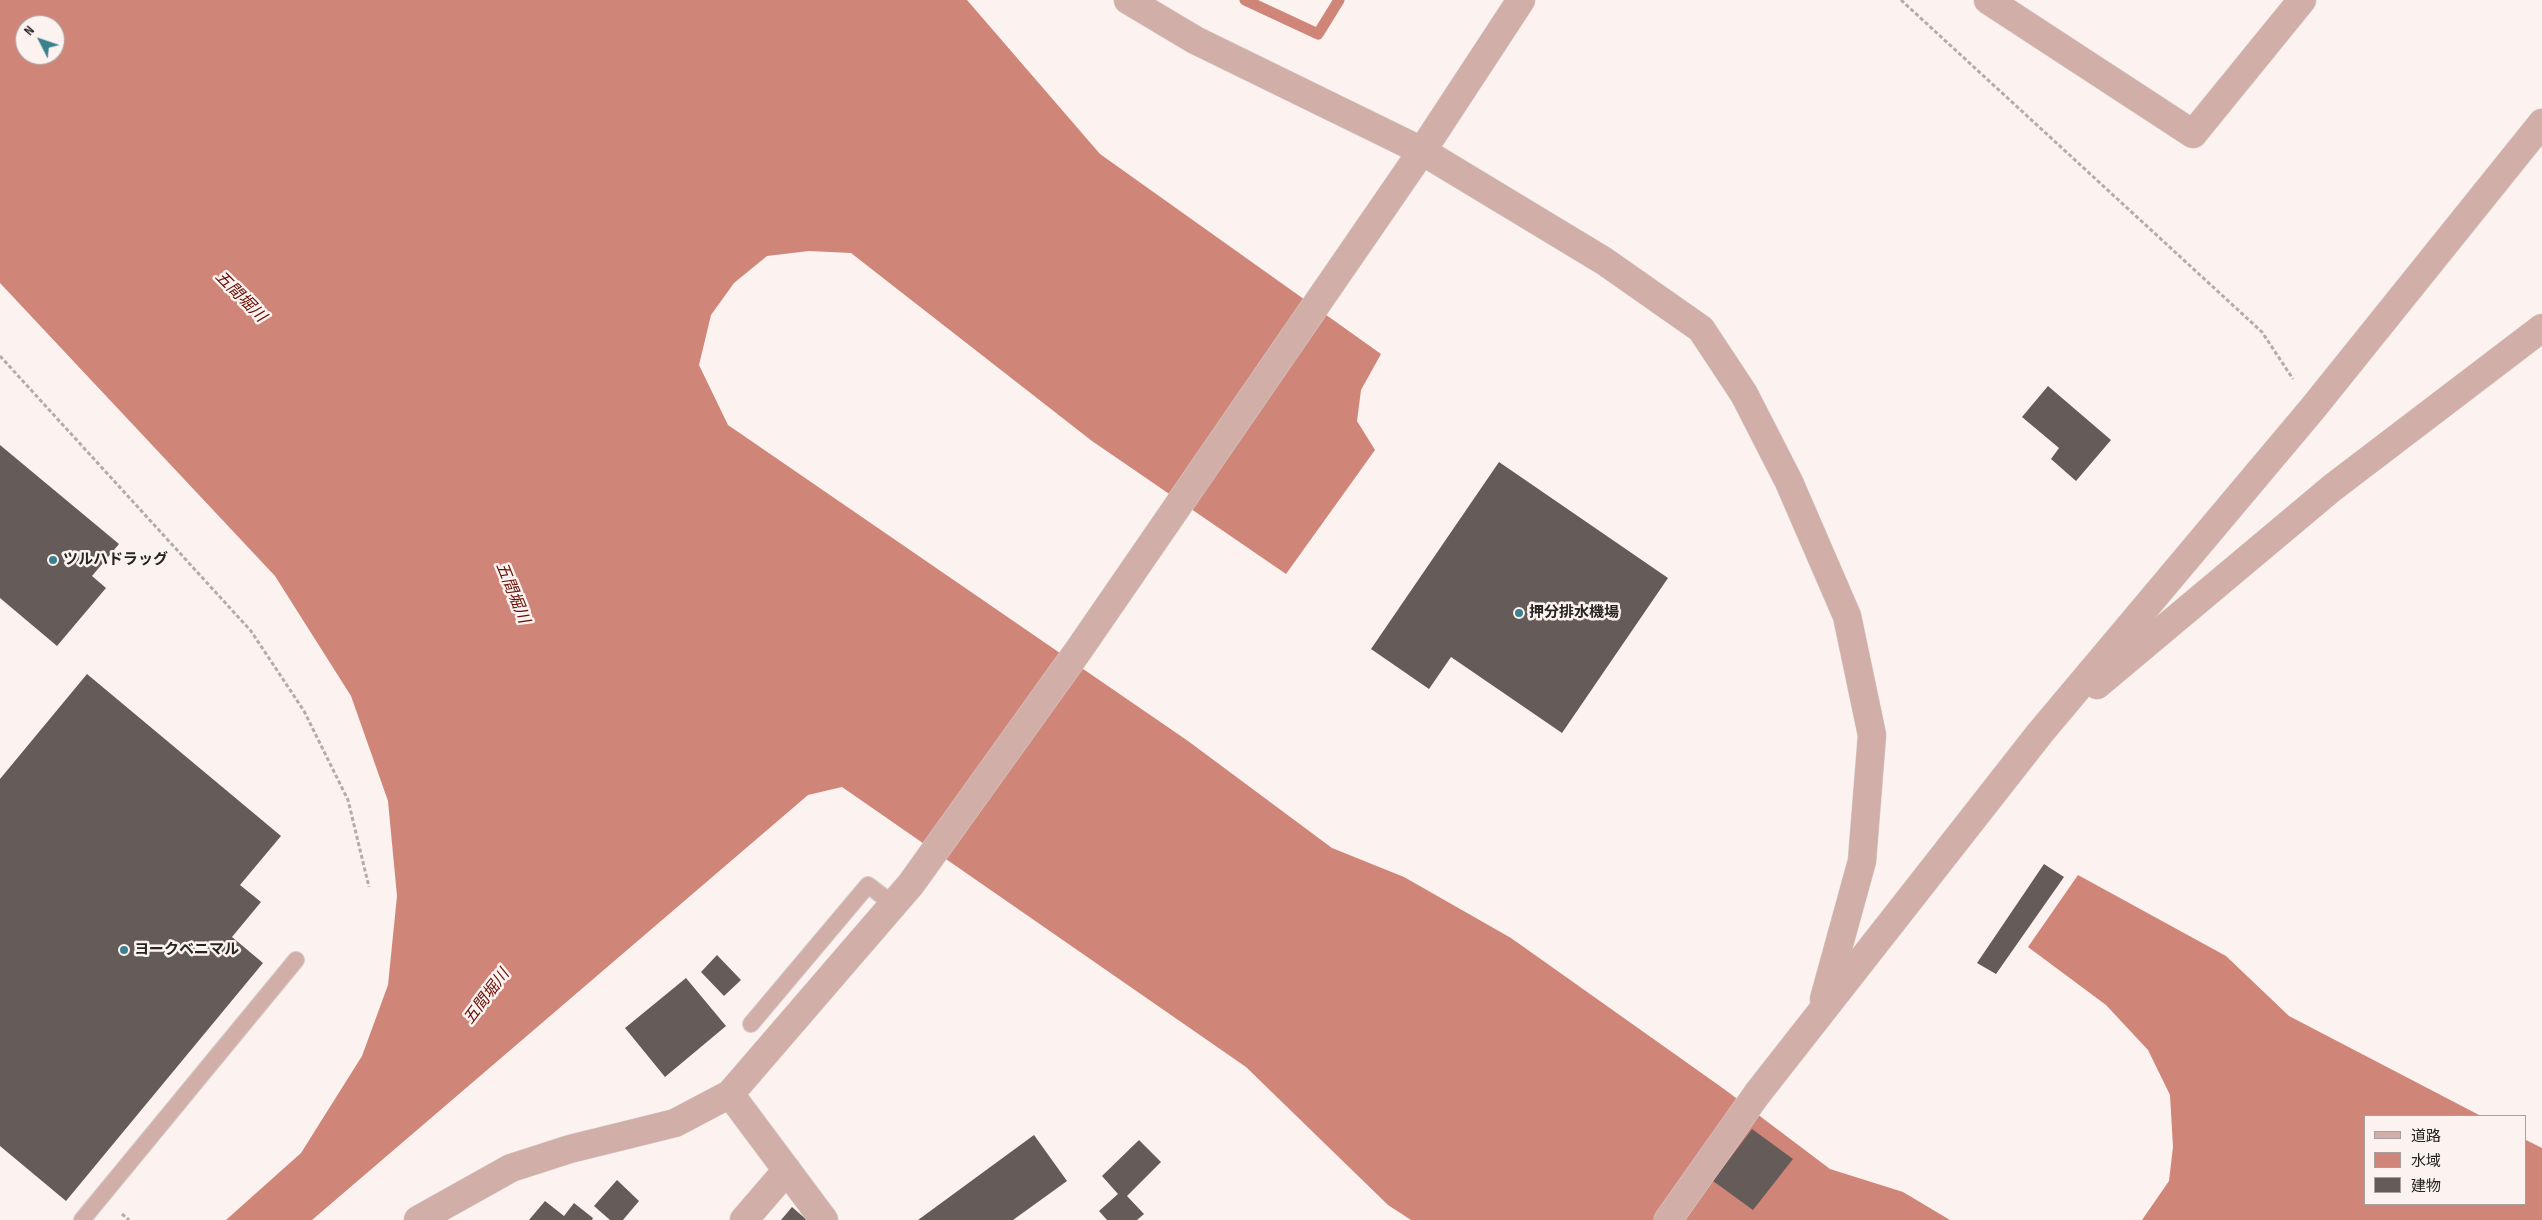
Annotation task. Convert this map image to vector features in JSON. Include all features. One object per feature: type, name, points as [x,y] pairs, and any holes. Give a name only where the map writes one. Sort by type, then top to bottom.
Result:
[{"type":"street","points":[[1128,0],[1195,40],[1422,151],[1604,261],[1701,329],[1744,394],[1789,482],[1847,616],[1872,735],[1862,861],[1821,1011]]},
{"type":"street","points":[[418,1220],[511,1168],[570,1149],[675,1122],[730,1094],[910,884],[1078,651],[1422,151],[1520,0]]},
{"type":"street","points":[[1988,0],[2193,134],[2302,0]]},
{"type":"street","points":[[1668,1220],[1757,1094],[2040,733],[2313,408],[2542,122]]},
{"type":"street","points":[[2040,733],[2332,488],[2542,328]]},
{"type":"street","points":[[730,1094],[824,1220]]},
{"type":"street","points":[[744,1220],[787,1170]]},
{"type":"lane","points":[[751,1024],[868,885],[893,904]]},
{"type":"lane","points":[[82,1220],[296,960]]},
{"type":"path","points":[[1901,0],[2262,332],[2313,408]]},
{"type":"path","points":[[0,356],[250,631],[304,711],[348,800],[369,887]]},
{"type":"water","name":"五間堀川","points":[[0,0],[967,0],[1100,154],[1381,354],[1361,390],[1357,421],[1375,450],[1286,574],[1092,441],[851,253],[809,251],[767,256],[734,283],[711,315],[699,365],[728,425],[1188,741],[1332,848],[1404,877],[1511,938],[1724,1089],[1830,1169],[1903,1192],[1950,1220],[1411,1220],[1388,1205],[1246,1067],[842,787],[808,795],[312,1220],[226,1220],[301,1153],[362,1056],[388,985],[397,896],[388,801],[351,696],[275,576],[0,283]]},
{"type":"water","points":[[2078,875],[2226,956],[2289,1016],[2479,1115],[2364,1115],[2364,1205],[2527,1205],[2527,1140],[2542,1148],[2542,1220],[2142,1220],[2169,1181],[2173,1147],[2170,1095],[2148,1050],[2106,1005],[2028,947]]},
{"type":"building","points":[[2048,386],[2111,440],[2076,481],[2051,459],[2059,448],[2022,417]]},
{"type":"building","name":"ツルハドラッグ","points":[[0,445],[119,544],[92,576],[106,588],[57,646],[0,598]]},
{"type":"building","name":"押分排水機場","points":[[1499,462],[1668,578],[1562,733],[1451,657],[1429,689],[1371,649]]},
{"type":"building","name":"ヨークベニマル","points":[[87,674],[281,836],[240,885],[261,902],[232,937],[263,963],[66,1201],[0,1146],[0,779]]},
{"type":"building","points":[[2044,864],[2064,877],[1996,974],[1977,963]]},
{"type":"building","points":[[717,955],[741,980],[724,996],[701,972]]},
{"type":"building","points":[[686,978],[726,1026],[665,1077],[625,1028]]},
{"type":"building","points":[[1752,1129],[1793,1159],[1753,1210],[1713,1181]]},
{"type":"building","points":[[1034,1135],[1067,1181],[1013,1220],[918,1220]]},
{"type":"building","points":[[1139,1140],[1161,1162],[1127,1196],[1144,1214],[1137,1220],[1107,1220],[1099,1211],[1118,1194],[1102,1176]]},
{"type":"building","points":[[617,1180],[639,1201],[623,1220],[610,1220],[594,1206]]},
{"type":"building","points":[[545,1201],[564,1216],[574,1203],[593,1218],[592,1220],[529,1220]]},
{"type":"building","points":[[792,1207],[807,1220],[781,1220]]},
{"type":"waterway","points":[[1245,0],[1318,34],[1339,0]]},
{"type":"place","name":"ツルハドラッグ","points":[[53,560]]},
{"type":"place","name":"押分排水機場","points":[[1519,613]]},
{"type":"place","name":"ヨークベニマル","points":[[124,950]]}]
